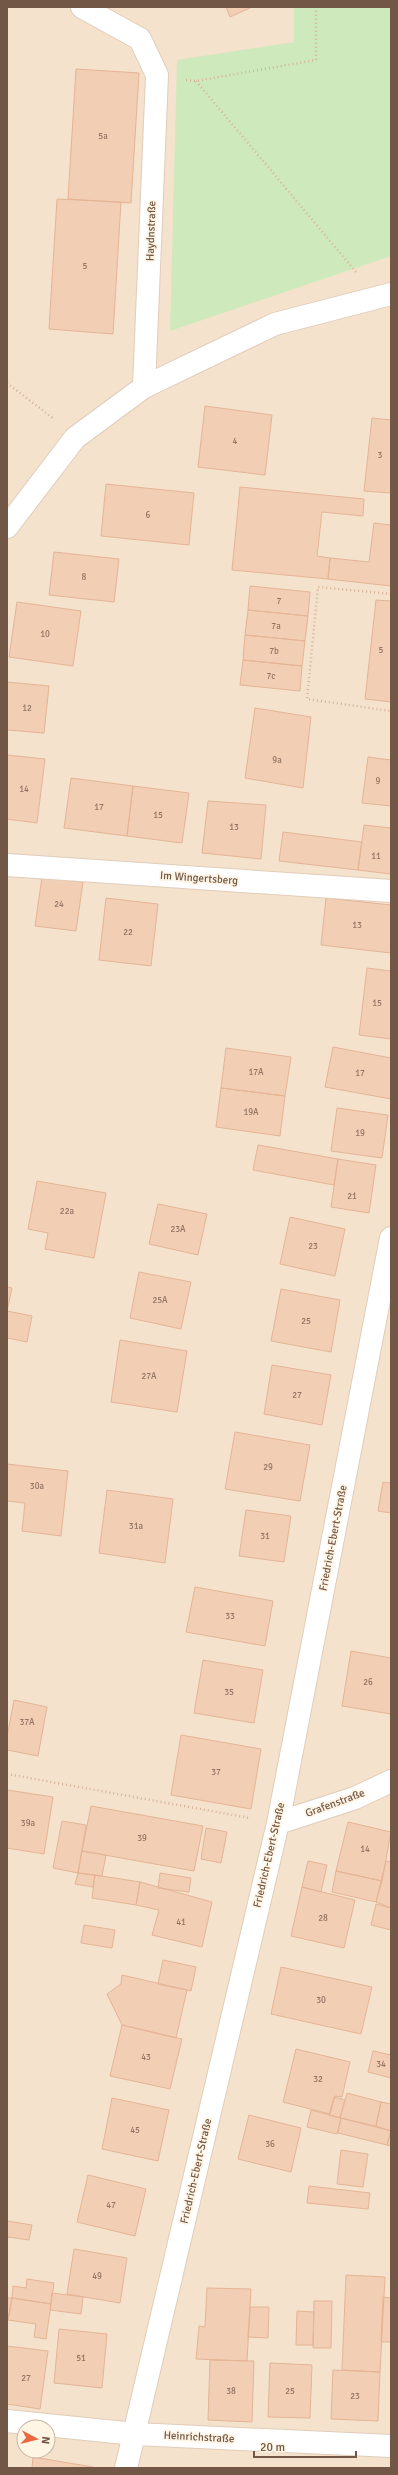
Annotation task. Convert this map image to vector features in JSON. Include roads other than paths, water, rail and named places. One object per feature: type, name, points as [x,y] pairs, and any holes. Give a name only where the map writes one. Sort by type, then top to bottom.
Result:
[{"type":"street","name":"Haydnstraße","points":[[82,7],[140,39],[157,75],[144,387]]},
{"type":"street","points":[[7,527],[75,438],[144,387],[275,324],[391,294]]},
{"type":"street","name":"Im Wingertsberg","points":[[7,865],[391,891]]},
{"type":"street","name":"Friedrich-Ebert-Straße","points":[[126,2468],[278,1823],[391,1238]]},
{"type":"street","name":"Grafenstraße","points":[[278,1823],[354,1798],[391,1781]]},
{"type":"street","name":"Heinrichstraße","points":[[7,2421],[135,2434],[391,2446]]}]
